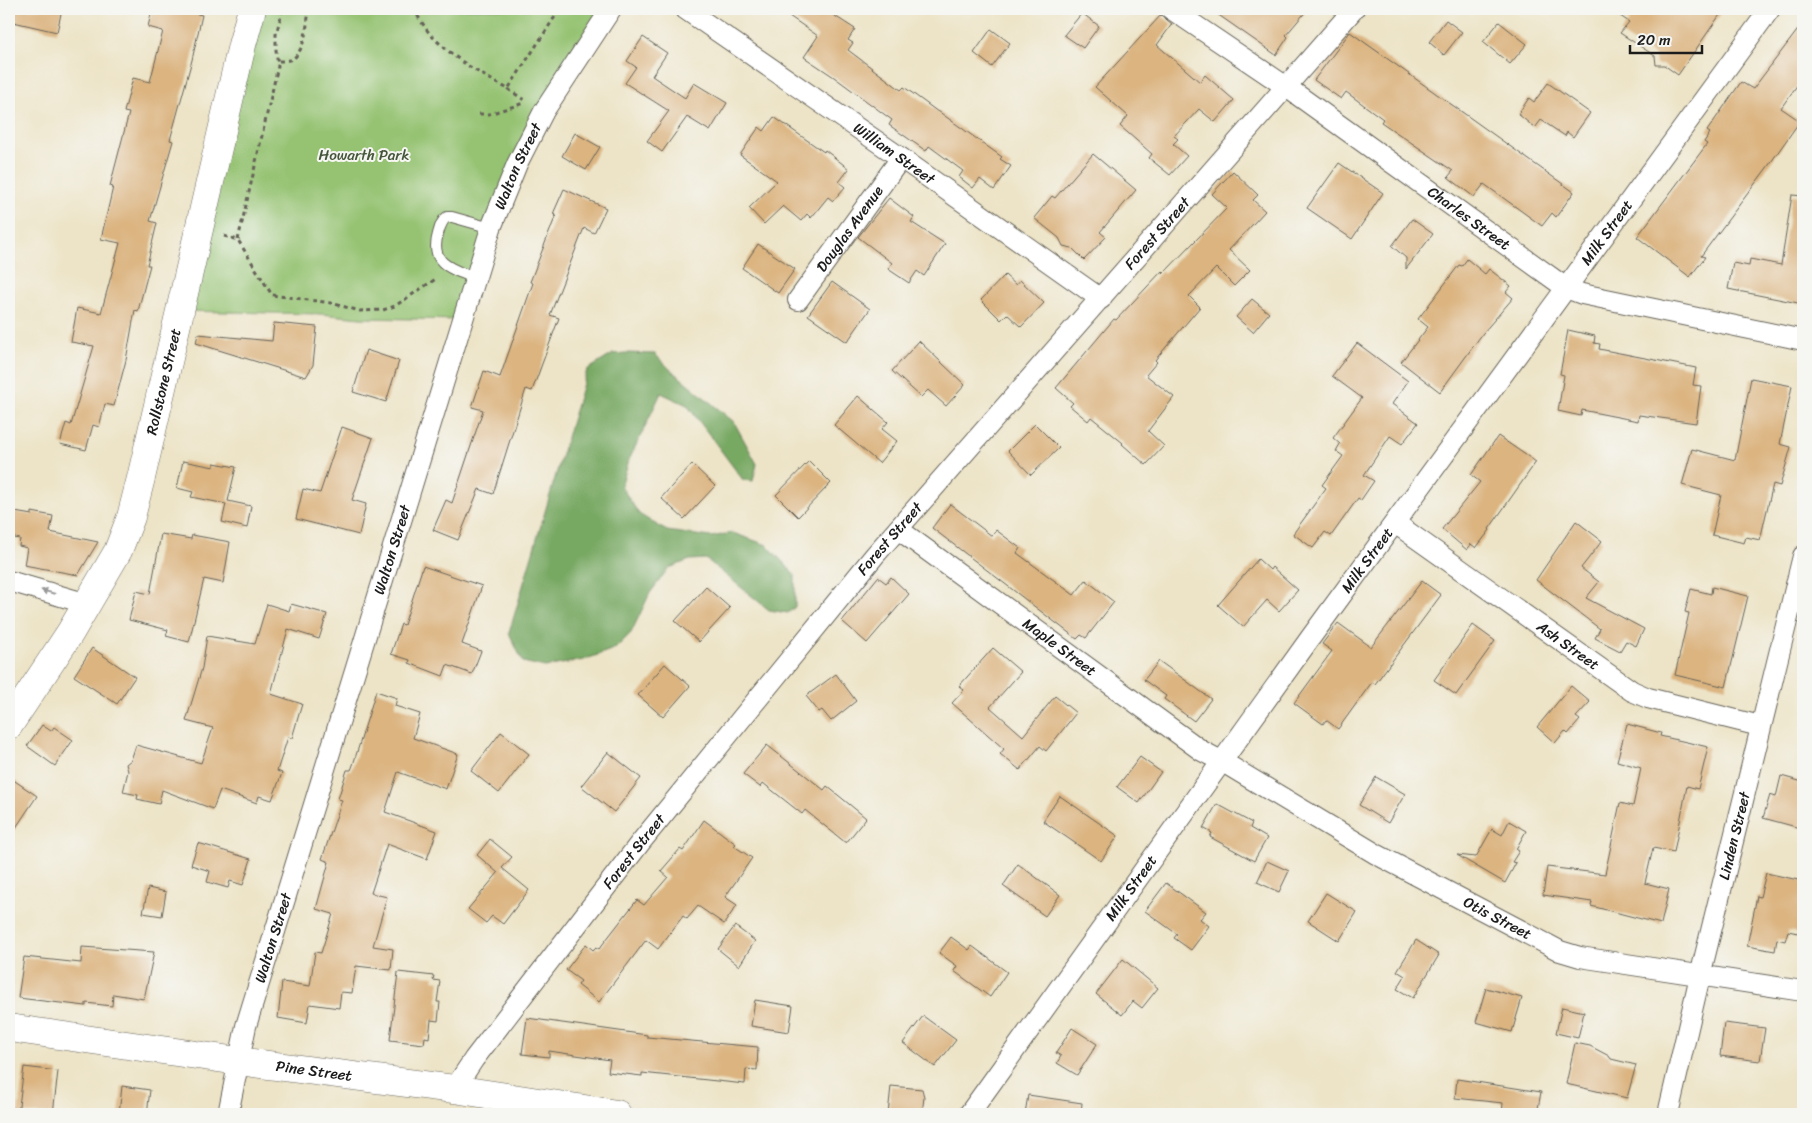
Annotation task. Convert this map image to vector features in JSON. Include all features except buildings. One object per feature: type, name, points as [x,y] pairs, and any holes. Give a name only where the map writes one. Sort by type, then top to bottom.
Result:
[{"type":"main road","name":"Rollstone Street","points":[[9,726],[88,604],[118,551],[133,509],[242,44],[252,9]]},
{"type":"main road","name":"Pine Street","points":[[9,1028],[238,1061],[454,1089],[534,1108],[617,1114]]},
{"type":"street","name":"Walton Street","points":[[228,1114],[246,1026],[491,228],[517,164],[544,111],[611,9]]},
{"type":"street","name":"William Street","points":[[685,9],[1101,299]]},
{"type":"street","name":"Charles Street","points":[[1171,9],[1285,86],[1566,288],[1582,294],[1803,340]]},
{"type":"street","name":"Forest Street","points":[[454,1089],[474,1059],[640,843],[794,653],[898,529],[1354,9]]},
{"type":"street","name":"Milk Street","points":[[969,1114],[1395,523],[1770,9]]},
{"type":"street","name":"Douglas Avenue","points":[[798,300],[901,158]]},
{"type":"street","name":"Ash Street","points":[[1395,523],[1632,692],[1648,698],[1760,726]]},
{"type":"street","name":"Maple Street","points":[[898,529],[1202,751],[1223,762]]},
{"type":"street","name":"Linden Street","points":[[1668,1114],[1760,726],[1803,556]]},
{"type":"street","points":[[9,581],[88,604]]},
{"type":"street","name":"Otis Street","points":[[1223,762],[1376,854],[1560,951],[1580,957],[1803,991]]},
{"type":"lane","points":[[475,278],[446,265],[440,258],[435,249],[441,223],[444,219],[452,217],[491,228]]},
{"type":"path","points":[[238,240],[279,61],[276,50],[276,34],[283,9]]},
{"type":"path","points":[[279,61],[289,60],[298,53],[305,35],[310,9]]},
{"type":"path","points":[[413,9],[430,34],[447,50],[485,77],[508,89],[560,9]]},
{"type":"path","points":[[478,114],[489,114],[528,102]]},
{"type":"path","points":[[199,229],[238,240],[272,296],[331,303],[360,311],[383,310],[395,306],[435,280],[446,265]]},
{"type":"green space","name":"Howarth Park","points":[[252,9],[611,9],[559,87],[462,320],[180,311]]},
{"type":"green space","points":[[613,354],[655,354],[670,369],[734,422],[757,464],[753,481],[743,480],[687,405],[661,393],[629,460],[621,486],[639,514],[667,531],[711,537],[733,533],[767,545],[795,575],[795,607],[788,613],[769,610],[706,559],[690,560],[669,568],[650,593],[631,633],[616,648],[584,660],[545,667],[523,662],[509,633],[587,370]]}]
